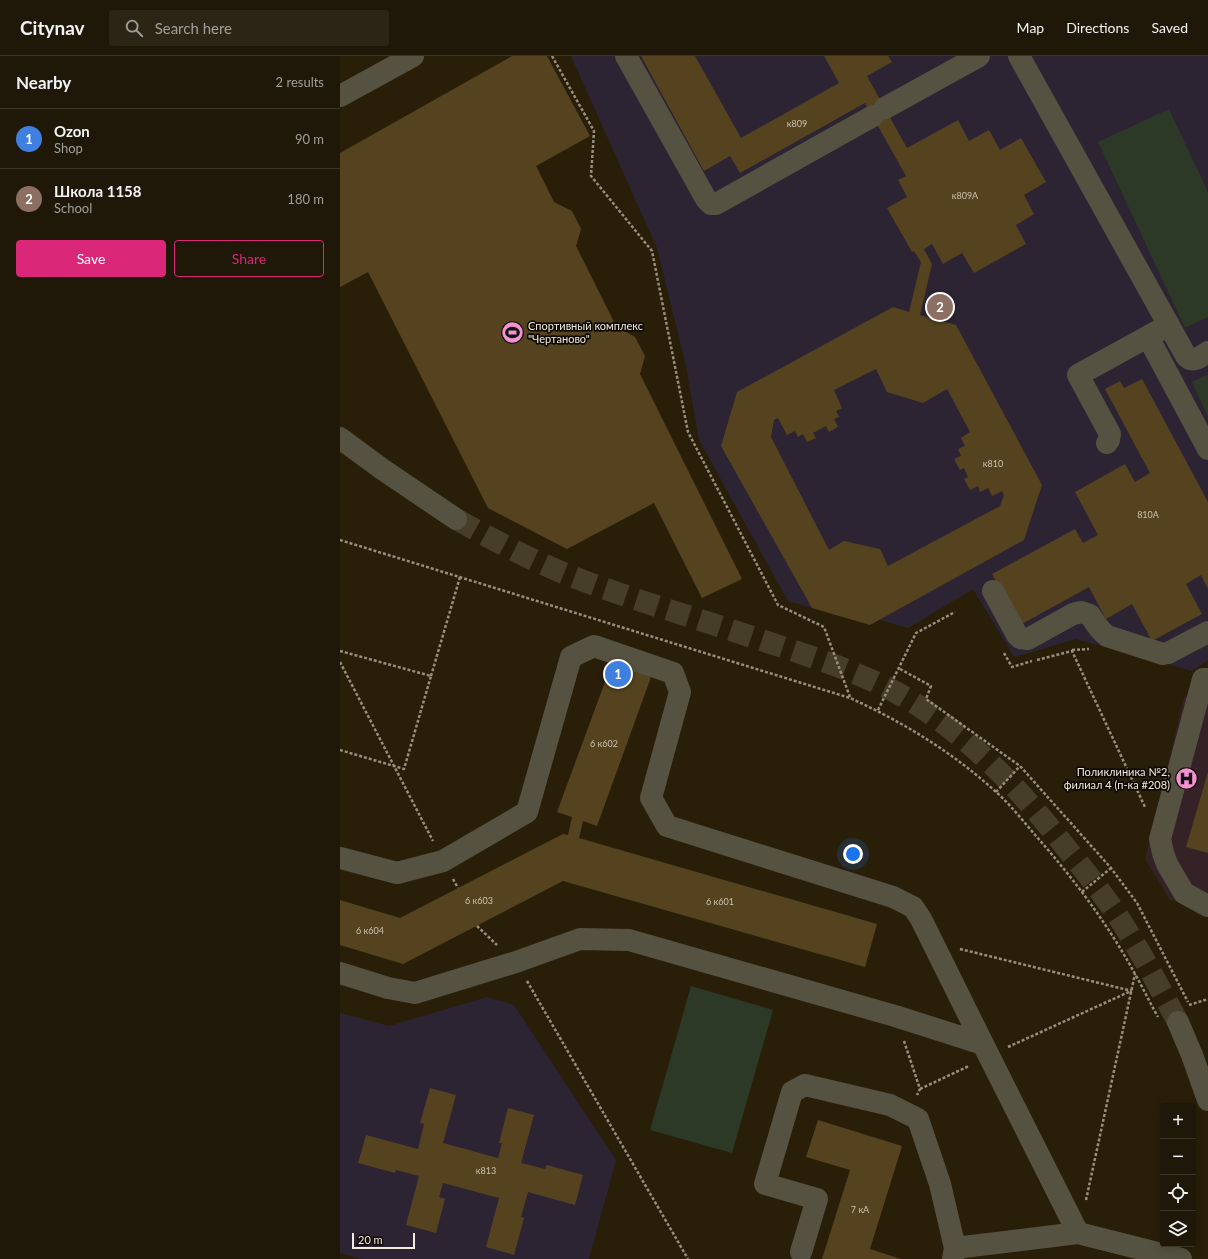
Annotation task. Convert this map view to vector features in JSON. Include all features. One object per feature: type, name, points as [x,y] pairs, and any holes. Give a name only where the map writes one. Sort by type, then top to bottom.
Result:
[{"type":"street","points":[[340,96],[413,56]]},
{"type":"street","points":[[626,56],[706,199],[711,204],[716,204],[979,56]]},
{"type":"street","points":[[1019,56],[1189,359],[1194,360],[1208,352]]},
{"type":"street","points":[[1107,443],[1110,434],[1078,375],[1169,325]]},
{"type":"street","points":[[1148,337],[1208,449]]},
{"type":"street","points":[[340,438],[456,520]]},
{"type":"street","points":[[993,591],[1017,635],[1024,639],[1028,639],[1073,614],[1080,612],[1086,612],[1090,615],[1098,628],[1107,636],[1163,654],[1168,653],[1208,632]]},
{"type":"street","points":[[340,858],[397,873],[443,861],[526,812],[571,657],[594,646],[673,673],[680,692],[651,798],[668,826],[893,897],[913,906],[1078,1233]]},
{"type":"street","points":[[1208,679],[1203,679],[1160,839],[1167,864],[1184,893],[1208,906]]},
{"type":"street","points":[[340,973],[388,988],[415,994],[516,962],[580,939],[629,940],[895,1016],[986,1050]]},
{"type":"street","points":[[1179,1012],[1207,1095]]},
{"type":"street","points":[[801,1252],[817,1199],[765,1184],[792,1092],[805,1085],[890,1104],[918,1119],[940,1184],[954,1253],[1078,1233],[1181,1259]]},
{"type":"path","points":[[552,56],[594,131],[591,176],[652,251],[688,432],[778,605],[824,627],[850,698]]},
{"type":"path","points":[[340,540],[850,698],[901,722],[959,761],[996,792],[1043,843],[1105,924],[1135,973],[1158,1018],[1179,1012],[1208,999]]},
{"type":"path","points":[[340,750],[404,769],[460,577]]},
{"type":"path","points":[[878,710],[900,669],[916,633],[955,612]]},
{"type":"path","points":[[1001,647],[1012,667],[1072,650],[1146,810]]},
{"type":"path","points":[[340,651],[431,676]]},
{"type":"path","points":[[340,662],[458,888]]},
{"type":"path","points":[[900,669],[931,686],[926,699],[1020,766],[1111,868],[1137,903],[1179,1012]]},
{"type":"path","points":[[996,792],[1020,766]]},
{"type":"path","points":[[1082,892],[1111,868]]},
{"type":"path","points":[[477,926],[516,962],[688,1259]]},
{"type":"path","points":[[932,942],[1132,991]]},
{"type":"path","points":[[1085,1202],[1135,973]]},
{"type":"path","points":[[909,1115],[920,1089],[986,1050],[1132,991]]},
{"type":"path","points":[[895,1016],[920,1089]]},
{"type":"shaded area","points":[[571,56],[1208,56],[1208,660],[1192,671],[1076,639],[1014,657],[973,589],[908,628],[879,620],[870,625],[788,601],[699,440],[686,366],[657,248]]},
{"type":"shaded area","name":"Поликлиника №2, филиал 4 (п-ка #208)","points":[[1208,679],[1208,911],[1170,900],[1145,859],[1184,698]]},
{"type":"shaded area","points":[[487,997],[514,1005],[616,1160],[589,1259],[361,1259],[340,1253],[340,1013],[389,1026]]},
{"type":"green space","points":[[1169,109],[1208,192],[1208,317],[1185,328],[1098,142]]},
{"type":"green space","points":[[1208,374],[1208,417],[1192,382]]},
{"type":"green space","points":[[691,986],[773,1010],[732,1153],[650,1130]]},
{"type":"building","name":"Спортивный комплекс \"Чертаново\"","points":[[512,56],[547,56],[590,136],[536,166],[554,202],[572,211],[581,229],[576,246],[616,326],[635,337],[645,356],[640,374],[742,579],[702,598],[654,503],[567,549],[488,508],[368,272],[340,287],[340,153]]},
{"type":"building","points":[[641,56],[695,56],[741,138],[839,83],[824,56],[888,56],[892,62],[867,76],[907,148],[958,120],[969,141],[989,130],[1000,150],[1021,138],[1046,182],[1024,195],[1034,214],[1016,225],[1026,244],[974,273],[962,253],[943,264],[932,244],[924,249],[932,264],[920,315],[956,325],[1042,485],[1024,540],[870,625],[812,608],[721,446],[737,392],[893,307],[909,312],[921,262],[914,251],[912,252],[887,208],[907,197],[898,180],[906,176],[865,103],[740,173],[730,156],[704,171]],"holes":[[[876,369],[887,392],[923,403],[947,389],[970,432],[961,438],[965,446],[958,449],[961,456],[954,459],[960,470],[964,468],[968,477],[964,479],[970,490],[978,486],[980,492],[988,488],[992,496],[1002,491],[1004,495],[1000,506],[888,566],[880,549],[844,541],[829,550],[771,437],[774,420],[778,418],[787,435],[795,431],[798,437],[803,434],[807,442],[816,438],[813,433],[826,426],[829,432],[838,427],[834,419],[839,417],[836,411],[842,408],[834,390]]]},
{"type":"building","points":[[1142,379],[1208,502],[1208,589],[1201,575],[1186,584],[1202,614],[1152,641],[1132,604],[1106,619],[1089,587],[1020,625],[992,574],[1075,529],[1083,543],[1098,535],[1075,492],[1125,464],[1135,482],[1150,473],[1105,389],[1120,381],[1124,388]]},
{"type":"building","points":[[612,663],[651,677],[597,826],[583,821],[579,838],[877,924],[865,967],[563,881],[403,964],[340,945],[340,900],[400,918],[563,834],[568,835],[572,817],[557,812]]},
{"type":"building","points":[[1208,772],[1208,853],[1186,847]]},
{"type":"building","points":[[430,1088],[456,1095],[443,1143],[498,1158],[502,1143],[499,1143],[508,1108],[534,1115],[521,1163],[545,1169],[547,1165],[583,1175],[575,1205],[528,1192],[521,1217],[524,1218],[514,1255],[486,1247],[499,1198],[443,1183],[439,1197],[445,1199],[436,1233],[406,1225],[419,1176],[396,1170],[395,1173],[358,1163],[366,1135],[418,1149],[424,1124],[420,1123]]},
{"type":"building","points":[[818,1120],[902,1146],[870,1249],[901,1259],[822,1259],[850,1170],[806,1157]]},
{"type":"tunnel","points":[[456,519],[515,551],[560,572],[840,667],[880,684],[924,709],[947,726],[990,763],[1011,784],[1049,827],[1094,883],[1119,918],[1178,1022]]},
{"type":"place","name":"Школа 1158","points":[[940,307]]},
{"type":"place","name":"Спортивный комплекс \"Чертаново\"","points":[[512,332]]},
{"type":"place","name":"Ozon","points":[[618,674]]},
{"type":"place","name":"Поликлиника №2, филиал 4 (п-ка #208)","points":[[1186,778]]}]
